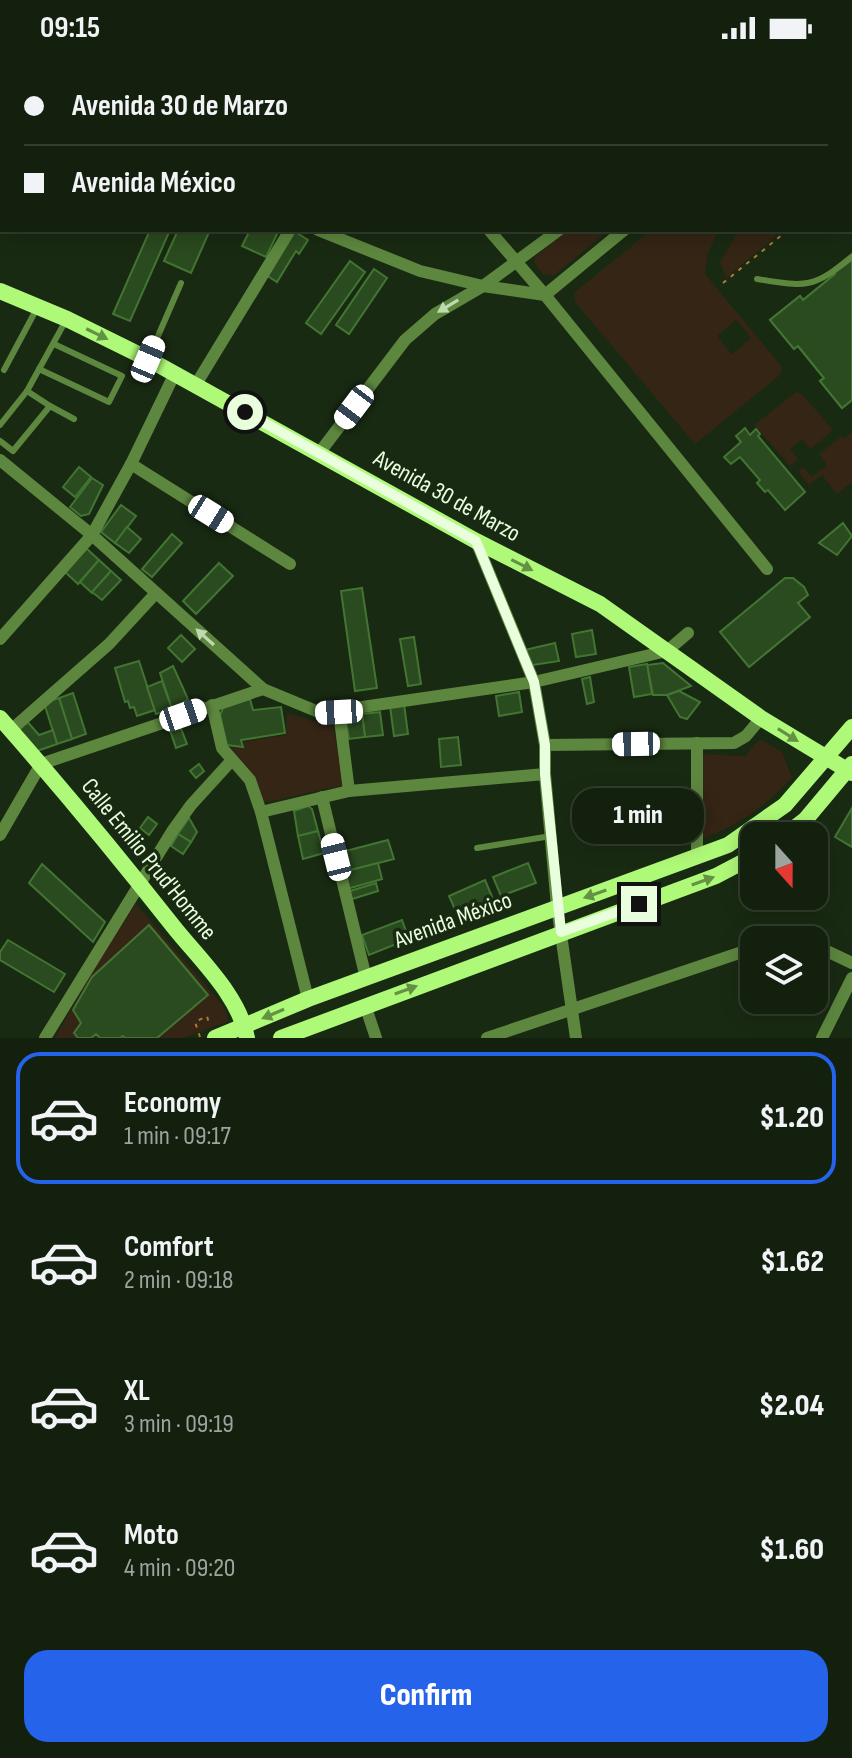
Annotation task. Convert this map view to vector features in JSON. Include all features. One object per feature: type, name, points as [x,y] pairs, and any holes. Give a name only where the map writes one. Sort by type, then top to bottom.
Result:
[{"type":"main road","name":"Avenida 30 de Marzo","points":[[0,291],[67,319],[175,373],[476,541],[600,604],[761,718],[826,759],[850,769]]},
{"type":"main road","name":"Calle Emilio Prud'Homme","points":[[6,724],[140,884],[229,997],[246,1032]]},
{"type":"main road","name":"Avenida México","points":[[215,1038],[246,1032],[308,999],[728,845],[785,805],[852,727]]},
{"type":"main road","points":[[802,822],[850,769]]},
{"type":"main road","name":"Avenida México","points":[[281,1038],[716,876],[740,863]]},
{"type":"street","points":[[195,386],[289,232]]},
{"type":"street","points":[[491,232],[767,569]]},
{"type":"street","points":[[320,452],[405,340],[435,314],[483,286],[556,232]]},
{"type":"street","points":[[340,233],[420,271],[483,286],[545,295],[622,232]]},
{"type":"street","points":[[0,639],[92,535],[175,373]]},
{"type":"street","points":[[0,460],[92,535],[263,689],[321,713],[534,682],[667,651],[688,633]]},
{"type":"street","points":[[131,464],[290,564]]},
{"type":"street","points":[[476,541],[534,682],[545,745],[557,907],[576,1038]]},
{"type":"street","points":[[6,724],[109,644],[156,593]]},
{"type":"street","points":[[0,835],[41,764],[263,689]]},
{"type":"street","points":[[212,705],[222,748],[250,780],[261,812],[308,999]]},
{"type":"street","points":[[339,712],[349,791]]},
{"type":"street","points":[[545,745],[734,743],[746,736],[761,718]]},
{"type":"street","points":[[697,743],[697,858]]},
{"type":"street","points":[[45,1038],[191,805],[232,760]]},
{"type":"street","points":[[261,812],[349,791],[545,774]]},
{"type":"street","points":[[322,797],[366,978]]},
{"type":"street","points":[[828,952],[852,963]]},
{"type":"street","points":[[487,1038],[740,953]]},
{"type":"street","points":[[822,1038],[852,978]]},
{"type":"street","points":[[365,1005],[376,1038]]},
{"type":"lane","points":[[757,279],[799,286],[809,284],[831,274],[852,257]]},
{"type":"lane","points":[[148,359],[181,283]]},
{"type":"lane","points":[[4,370],[38,307]]},
{"type":"lane","points":[[0,425],[27,391],[67,319]]},
{"type":"lane","points":[[39,369],[109,402],[122,376],[54,344]]},
{"type":"lane","points":[[27,391],[74,419]]},
{"type":"lane","points":[[0,441],[13,451],[50,406]]},
{"type":"lane","points":[[477,848],[551,836]]},
{"type":"path","points":[[723,283],[786,232]]},
{"type":"path","points":[[200,1038],[195,1022],[207,1016]]},
{"type":"shaded area","points":[[566,232],[607,232],[553,276],[543,274],[534,262],[535,256]]},
{"type":"shaded area","points":[[649,232],[718,232],[708,253],[705,274],[782,367],[780,375],[695,444],[574,301],[575,292]],"holes":[[[736,320],[751,338],[732,354],[717,336]]]},
{"type":"shaded area","points":[[738,232],[781,232],[726,278],[720,262]]},
{"type":"shaded area","points":[[796,392],[802,394],[833,430],[811,449],[802,439],[790,449],[798,459],[790,466],[754,425]]},
{"type":"shaded area","points":[[852,432],[852,482],[837,494],[822,475],[809,485],[798,471],[803,467],[812,477],[827,465],[819,454]]},
{"type":"shaded area","points":[[287,713],[317,722],[332,720],[344,785],[258,804],[251,772],[228,748],[244,748],[244,742],[286,735]]},
{"type":"shaded area","points":[[760,739],[782,752],[792,778],[750,814],[701,839],[697,754],[745,756]]},
{"type":"shaded area","points":[[136,904],[224,1007],[229,1021],[183,1038],[55,1038],[96,964]]},
{"type":"building","points":[[149,232],[169,232],[130,321],[113,314]]},
{"type":"building","points":[[177,232],[209,232],[191,273],[164,261]]},
{"type":"building","points":[[249,232],[278,232],[266,257],[242,246]]},
{"type":"building","points":[[293,232],[308,240],[299,254],[296,251],[277,282],[266,275]]},
{"type":"building","points":[[852,254],[852,303],[826,324],[844,348],[852,342],[852,400],[842,408],[820,381],[824,378],[798,346],[794,349],[770,320],[800,296],[803,300],[835,274],[832,270]]},
{"type":"building","points":[[852,254],[852,400],[842,408],[820,381],[824,378],[798,346],[794,349],[770,320],[800,296],[803,300],[835,274],[832,270]]},
{"type":"building","points":[[350,261],[365,272],[321,334],[306,323]]},
{"type":"building","points":[[374,269],[387,278],[349,334],[336,325]]},
{"type":"building","points":[[745,428],[750,435],[756,429],[760,434],[758,436],[805,492],[785,510],[768,490],[765,492],[757,483],[760,480],[740,457],[731,464],[724,457],[741,442],[736,436]]},
{"type":"building","points":[[79,467],[91,477],[75,497],[63,487]]},
{"type":"building","points":[[92,478],[103,485],[89,514],[81,516],[70,507]]},
{"type":"building","points":[[121,505],[136,516],[115,543],[101,532]]},
{"type":"building","points":[[843,523],[852,536],[837,555],[819,543]]},
{"type":"building","points":[[127,527],[141,539],[129,553],[115,543]]},
{"type":"building","points":[[172,534],[182,543],[152,577],[142,569]]},
{"type":"building","points":[[86,548],[99,560],[78,584],[64,571]]},
{"type":"building","points":[[99,560],[111,571],[92,593],[80,582]]},
{"type":"building","points":[[219,563],[233,576],[196,614],[183,601]]},
{"type":"building","points":[[111,571],[121,580],[102,600],[92,592]]},
{"type":"building","points":[[785,578],[793,578],[804,587],[808,595],[798,603],[810,617],[749,667],[720,632]]},
{"type":"building","points":[[362,588],[377,688],[355,691],[341,591]]},
{"type":"building","points":[[592,630],[596,654],[576,657],[572,634]]},
{"type":"building","points":[[181,635],[195,649],[182,662],[168,648]]},
{"type":"building","points":[[414,637],[421,684],[408,686],[400,639]]},
{"type":"building","points":[[555,643],[559,661],[533,665],[528,662],[525,650]]},
{"type":"building","points":[[139,661],[155,710],[137,716],[134,707],[130,708],[128,701],[125,702],[115,668]]},
{"type":"building","points":[[663,663],[691,686],[667,695],[653,695],[647,665]]},
{"type":"building","points":[[647,664],[652,694],[634,697],[629,667]]},
{"type":"building","points":[[173,666],[188,699],[172,709],[160,673]]},
{"type":"building","points":[[590,677],[594,702],[587,704],[582,679]]},
{"type":"building","points":[[162,681],[172,709],[156,714],[147,687]]},
{"type":"building","points":[[679,691],[700,702],[687,719],[680,717],[667,695]]},
{"type":"building","points":[[519,692],[522,712],[499,716],[496,696]]},
{"type":"building","points":[[73,693],[86,734],[72,739],[59,698]]},
{"type":"building","points":[[59,698],[72,739],[57,744],[44,703]]},
{"type":"building","points":[[250,699],[253,710],[281,707],[285,733],[241,740],[243,747],[227,745],[220,715],[223,708]]},
{"type":"building","points":[[404,704],[408,734],[394,736],[390,706]]},
{"type":"building","points":[[380,712],[383,735],[365,737],[362,714]]},
{"type":"building","points":[[362,714],[365,737],[349,739],[346,721],[350,716]]},
{"type":"building","points":[[25,719],[39,735],[53,730],[57,744],[37,751],[15,730]]},
{"type":"building","points":[[180,726],[187,744],[176,748],[170,730]]},
{"type":"building","points":[[458,737],[461,765],[441,767],[439,739]]},
{"type":"building","points":[[199,764],[204,771],[196,778],[190,771]]},
{"type":"building","points":[[308,806],[312,809],[318,831],[298,836],[294,811]]},
{"type":"building","points":[[852,808],[852,847],[835,837]]},
{"type":"building","points":[[148,817],[157,824],[149,835],[140,828]]},
{"type":"building","points":[[189,818],[197,832],[191,842],[178,834]]},
{"type":"building","points":[[318,831],[324,853],[303,859],[298,836]]},
{"type":"building","points":[[178,834],[191,842],[183,854],[171,846]]},
{"type":"building","points":[[388,840],[394,859],[343,872],[338,853]]},
{"type":"building","points":[[378,863],[382,879],[347,889],[343,872]]},
{"type":"building","points":[[528,863],[536,883],[501,896],[493,877]]},
{"type":"building","points":[[42,864],[105,922],[93,942],[29,883]]},
{"type":"building","points":[[485,880],[493,899],[457,914],[449,896]]},
{"type":"building","points":[[376,883],[378,891],[349,900],[347,892]]},
{"type":"building","points":[[402,920],[409,939],[369,955],[362,935]]},
{"type":"building","points":[[149,925],[208,995],[157,1038],[100,1038],[96,1034],[91,1038],[78,1038],[74,1033],[81,1023],[73,1010],[92,977]]},
{"type":"building","points":[[8,940],[65,974],[54,992],[0,960],[0,952]]},
{"type":"route","points":[[245,412],[476,541],[534,682],[545,745],[545,774],[561,932],[639,904]]}]
